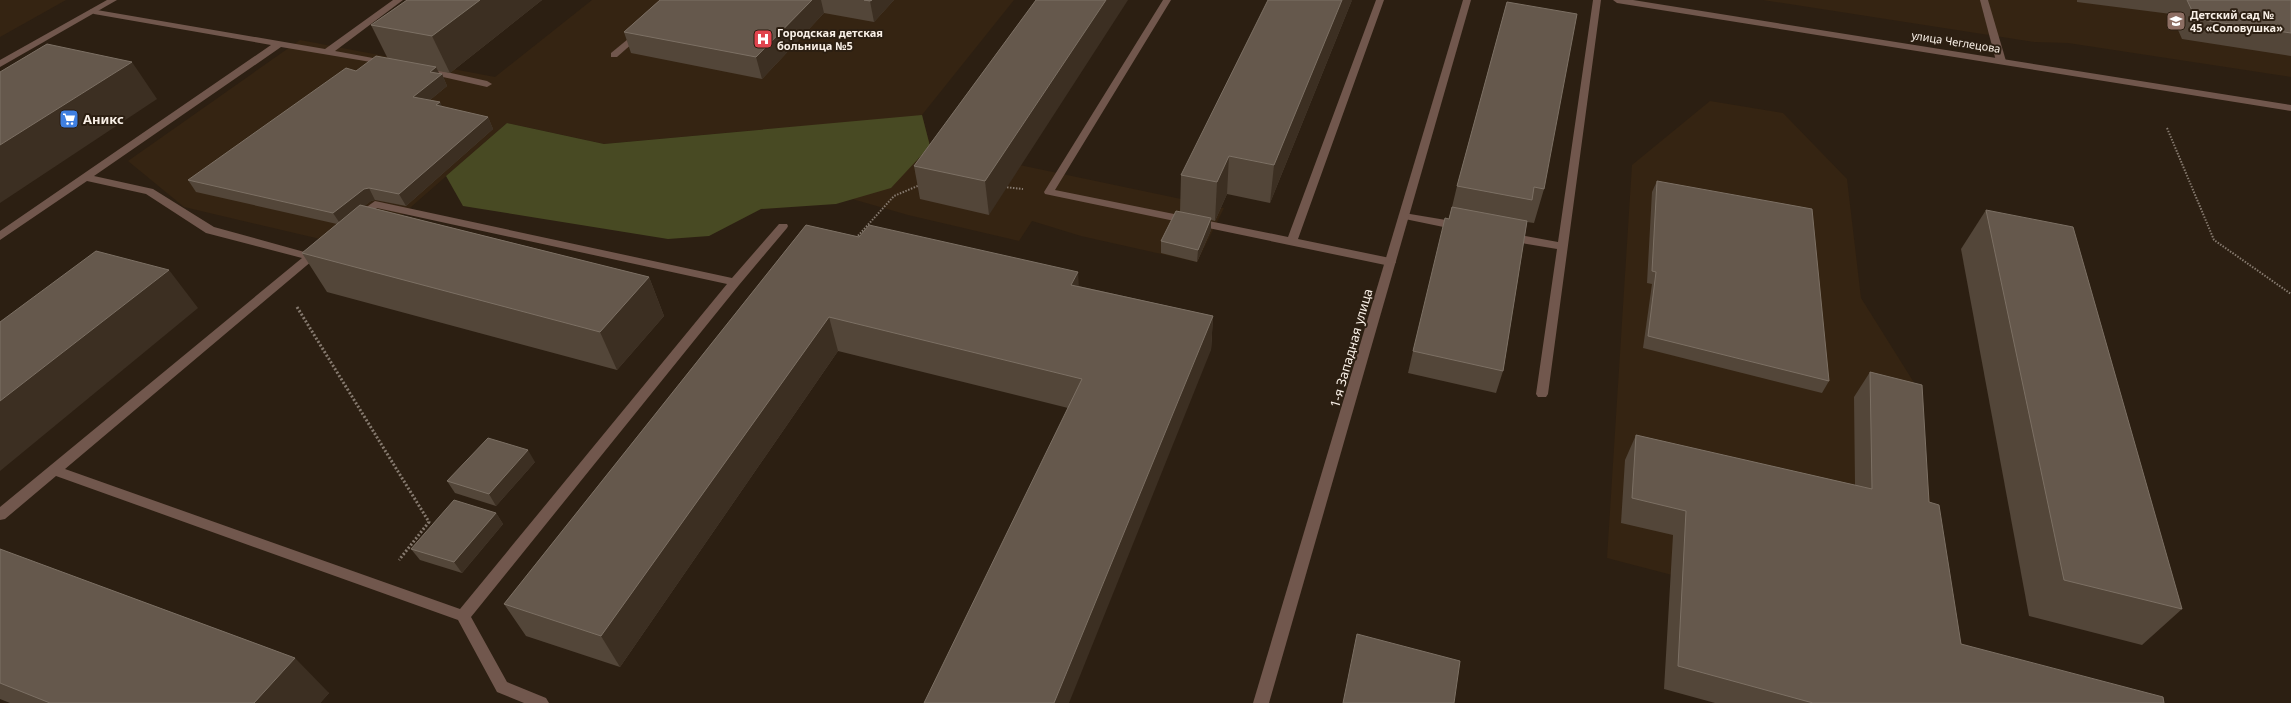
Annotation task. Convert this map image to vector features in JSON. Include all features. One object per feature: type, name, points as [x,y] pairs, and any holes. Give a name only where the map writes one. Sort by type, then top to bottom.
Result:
[{"type":"street","points":[[0,64],[113,0]]},
{"type":"street","points":[[326,53],[399,0]]},
{"type":"street","points":[[1167,0],[1049,192],[1390,262]]},
{"type":"street","points":[[1291,242],[1380,0]]},
{"type":"street","name":"1-я Западная улица","points":[[1261,703],[1467,0]]},
{"type":"street","points":[[1542,394],[1597,0]]},
{"type":"street","name":"улица Чеглецова","points":[[1617,0],[2291,108]]},
{"type":"street","points":[[1984,0],[2001,61]]},
{"type":"street","points":[[94,11],[394,65]]},
{"type":"street","points":[[614,55],[649,25]]},
{"type":"street","points":[[0,236],[279,44]]},
{"type":"street","points":[[416,69],[487,84]]},
{"type":"street","points":[[86,178],[149,191],[210,230],[310,257]]},
{"type":"street","points":[[351,224],[375,204],[735,282]]},
{"type":"street","points":[[1404,216],[1472,229]]},
{"type":"street","points":[[463,616],[735,282],[783,226]]},
{"type":"street","points":[[1495,234],[1563,247]]},
{"type":"street","points":[[0,515],[328,243]]},
{"type":"street","points":[[54,470],[463,616],[502,687],[541,703]]},
{"type":"path","points":[[2166,128],[2214,240],[2291,294]]},
{"type":"path","points":[[849,237],[856,238],[894,196],[922,184]]},
{"type":"path","points":[[997,186],[1049,192]]},
{"type":"path","points":[[282,281],[429,522],[397,563]]},
{"type":"shaded area","points":[[0,0],[66,0],[0,37]]},
{"type":"shaded area","points":[[592,0],[1014,0],[922,115],[930,146],[1224,208],[1197,262],[1081,236],[1032,221],[1019,241],[908,215],[824,191],[782,128],[604,144],[507,123],[363,249],[184,207],[128,161],[300,40],[495,77]]},
{"type":"shaded area","name":"Детский сад № 45 «Соловушка»","points":[[1763,0],[2291,0],[2291,77],[2068,43],[2034,42]]},
{"type":"shaded area","points":[[1710,101],[1783,113],[1847,179],[1861,298],[1918,389],[1941,600],[1948,647],[1607,558],[1632,165]]},
{"type":"green space","points":[[922,115],[930,146],[891,188],[836,204],[761,209],[709,236],[668,239],[463,206],[446,176],[507,123],[604,144]]},
{"type":"building","points":[[407,0],[480,0],[432,36],[371,25]]},
{"type":"building","points":[[660,0],[812,0],[756,57],[624,32]]},
{"type":"building","points":[[1036,0],[1106,0],[985,181],[914,166]]},
{"type":"building","points":[[1268,0],[1342,0],[1274,165],[1229,156],[1217,182],[1181,175]]},
{"type":"building","points":[[2187,0],[2291,0],[2291,33],[2196,19]]},
{"type":"building","points":[[1507,2],[1577,14],[1544,189],[1534,187],[1532,200],[1457,186]]},
{"type":"building","points":[[47,44],[132,62],[0,145],[0,72]]},
{"type":"building","points":[[376,56],[436,67],[430,72],[442,74],[413,97],[440,102],[436,105],[488,117],[399,194],[369,188],[364,189],[333,213],[188,180],[346,68],[356,71]]},
{"type":"building","points":[[1657,181],[1812,209],[1829,381],[1648,336],[1656,272],[1652,271]]},
{"type":"building","points":[[360,205],[649,277],[600,332],[302,253]]},
{"type":"building","points":[[1452,207],[1527,221],[1503,371],[1413,351],[1445,218],[1449,219]]},
{"type":"building","points":[[1986,210],[2073,227],[2182,609],[2064,580]]},
{"type":"building","points":[[1176,211],[1211,218],[1198,250],[1161,241]]},
{"type":"building","points":[[806,225],[859,237],[869,225],[1078,272],[1071,285],[1213,316],[1054,703],[924,703],[1082,379],[829,317],[601,636],[504,604]]},
{"type":"building","points":[[96,251],[169,270],[0,401],[0,322]]},
{"type":"building","points":[[1870,372],[1922,385],[1929,502],[1939,505],[1961,644],[2163,697],[2164,703],[1813,703],[1678,666],[1686,511],[1632,498],[1636,435],[1872,489]]},
{"type":"building","points":[[488,438],[528,450],[489,494],[447,481]]},
{"type":"building","points":[[454,500],[496,513],[454,562],[411,549]]},
{"type":"building","points":[[0,549],[295,658],[254,703],[50,703],[0,683]]},
{"type":"building","points":[[1357,634],[1460,661],[1454,703],[1343,703]]},
{"type":"place","name":"Детский сад № 45 «Соловушка»","points":[[2176,21]]},
{"type":"place","name":"Городская детская больница №5","points":[[763,39]]},
{"type":"place","name":"Аникс","points":[[69,119]]}]
